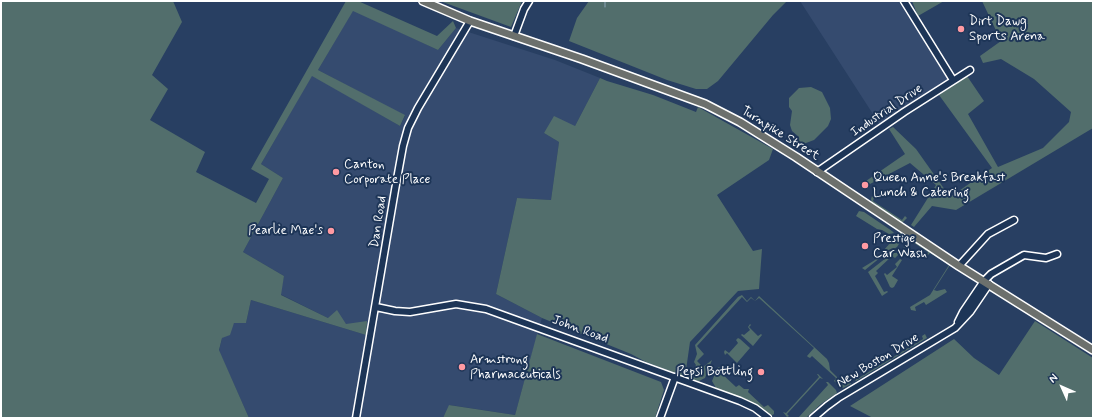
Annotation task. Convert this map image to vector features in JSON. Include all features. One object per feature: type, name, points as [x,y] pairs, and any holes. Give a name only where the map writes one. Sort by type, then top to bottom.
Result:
[{"type":"main road","name":"Turnpike Street","points":[[423,1],[470,21],[705,104],[740,122],[796,157],[986,283],[1093,350]]},
{"type":"street","points":[[514,36],[524,9],[529,1]]},
{"type":"street","points":[[904,1],[953,80]]},
{"type":"street","name":"Dan Road","points":[[356,418],[398,172],[408,128],[418,108],[470,21]]},
{"type":"street","name":"Industrial Drive","points":[[817,172],[896,117],[970,70]]},
{"type":"street","points":[[960,266],[988,234],[1014,220]]},
{"type":"street","name":"New Boston Drive","points":[[813,418],[838,398],[957,326],[970,312],[991,274],[1024,255],[1046,258],[1057,254]]},
{"type":"street","name":"John Road","points":[[376,307],[410,312],[456,304],[486,308],[740,401],[755,408],[768,418]]},
{"type":"street","points":[[660,418],[675,377]]},
{"type":"shaded area","points":[[800,1],[898,1],[950,79],[880,125]]},
{"type":"shaded area","points":[[353,10],[438,50],[456,28],[555,60],[600,78],[575,126],[544,133],[559,142],[551,200],[517,198],[496,294],[542,318],[515,415],[450,405],[443,418],[249,418],[219,351],[222,338],[234,323],[246,323],[251,300],[366,335],[346,324],[328,318],[280,294],[284,276],[243,252],[283,178],[261,164],[312,75],[400,126],[405,116],[318,70]]},
{"type":"green space","points":[[1,1],[173,1],[182,22],[152,75],[168,89],[150,120],[205,152],[196,172],[256,203],[269,179],[251,169],[346,1],[358,1],[437,36],[453,21],[456,28],[438,50],[353,11],[318,70],[405,115],[400,126],[312,76],[261,164],[283,178],[243,252],[284,276],[281,295],[328,318],[337,310],[346,324],[367,321],[366,335],[251,300],[246,323],[234,323],[230,335],[222,338],[219,350],[249,418],[1,418]]},
{"type":"green space","points":[[440,1],[522,1],[511,27]]},
{"type":"green space","points":[[589,1],[787,1],[773,15],[718,81],[707,89],[696,89],[667,80],[569,41],[577,18]]},
{"type":"green space","points":[[912,1],[944,1],[918,16]]},
{"type":"green space","points":[[982,1],[1093,1],[1093,128],[956,210],[932,206],[914,227],[911,225],[936,185],[910,163],[870,184],[866,181],[905,154],[889,129],[893,127],[916,149],[950,197],[992,168],[939,95],[967,76],[984,101],[968,114],[998,167],[1043,148],[1069,122],[1071,112],[1034,79],[1001,59],[983,63],[980,56],[1001,41]]},
{"type":"green space","points":[[600,78],[653,95],[696,112],[698,107],[773,149],[769,160],[717,195],[753,251],[762,249],[759,289],[738,291],[690,342],[685,377],[542,318],[496,294],[517,198],[551,200],[559,142],[544,133],[554,116],[575,126]]},
{"type":"green space","points":[[811,87],[822,92],[830,108],[831,119],[828,126],[814,140],[798,146],[797,142],[799,137],[792,131],[790,125],[792,111],[789,107],[789,98],[799,88]]},
{"type":"green space","points":[[872,196],[874,198],[873,201],[902,220],[905,216],[907,218],[903,222],[900,222],[872,204]]},
{"type":"green space","points":[[859,211],[864,212],[894,233],[889,234],[877,229],[856,216]]},
{"type":"green space","points":[[900,232],[904,236],[897,247],[881,257],[865,270],[862,268],[875,260]]},
{"type":"green space","points":[[912,239],[950,265],[934,290],[937,291],[945,289],[947,292],[926,305],[924,302],[915,307],[916,311],[911,310],[910,307],[930,295],[949,265],[930,253],[927,256],[928,252],[911,241],[902,251],[907,241]]},
{"type":"green space","points":[[894,253],[897,253],[898,255],[895,258],[892,256],[876,271],[878,273],[875,276],[884,292],[888,292],[882,296],[868,272]]},
{"type":"green space","points":[[900,259],[902,260],[892,276],[898,280],[892,288],[890,287],[884,274],[885,273],[887,275],[897,267],[895,264]]},
{"type":"green space","points":[[742,295],[747,301],[751,297],[755,301],[751,298],[747,302],[742,297],[697,346],[704,354],[697,361],[703,367],[712,360],[705,378],[699,381],[686,377],[690,376],[690,373],[695,375],[701,373],[695,367],[696,365],[694,362],[697,354],[695,345],[738,297]]},
{"type":"green space","points":[[759,296],[827,359],[830,370],[837,377],[837,380],[845,375],[851,384],[843,388],[834,381],[836,378],[812,356],[810,358],[807,356],[814,348],[759,298],[755,301]]},
{"type":"green space","points":[[1035,321],[1093,358],[1093,418],[873,418],[850,406],[954,339],[974,358],[999,375]]},
{"type":"green space","points":[[750,324],[751,325],[749,327],[758,336],[761,334],[762,335],[753,346],[741,335],[744,335],[750,330],[748,327]]},
{"type":"green space","points":[[537,334],[661,382],[664,390],[655,418],[443,418],[449,405],[515,415]]},
{"type":"green space","points":[[925,334],[927,338],[856,381],[855,380],[854,377],[857,379],[923,339],[922,336]]},
{"type":"green space","points":[[738,338],[750,348],[737,363],[727,353],[725,355],[724,352],[725,350],[729,353],[738,343],[736,340]]},
{"type":"green space","points":[[718,367],[721,368],[719,371],[736,387],[739,385],[744,389],[749,389],[748,392],[764,407],[768,405],[774,411],[774,414],[771,416],[749,401],[716,388],[712,381]]},
{"type":"green space","points":[[817,374],[823,379],[820,378],[787,414],[789,416],[787,417],[783,412],[786,413],[819,377]]},
{"type":"green space","points":[[826,382],[828,382],[836,390],[837,393],[821,404],[806,418],[798,418],[828,385]]},
{"type":"waterway","points":[[605,1],[605,7]]},
{"type":"place","name":"Dirt Dawg Sports Arena","points":[[961,29]]},
{"type":"place","name":"Canton Corporate Place","points":[[336,172]]},
{"type":"place","name":"Queen Anne's Breakfast Lunch & Catering","points":[[865,185]]},
{"type":"place","name":"Pearlie Mae's","points":[[331,231]]},
{"type":"place","name":"Prestige Car Wash","points":[[865,246]]},
{"type":"place","name":"Armstrong Pharmaceuticals","points":[[462,367]]},
{"type":"place","name":"Pepsi Bottling","points":[[761,372]]}]
